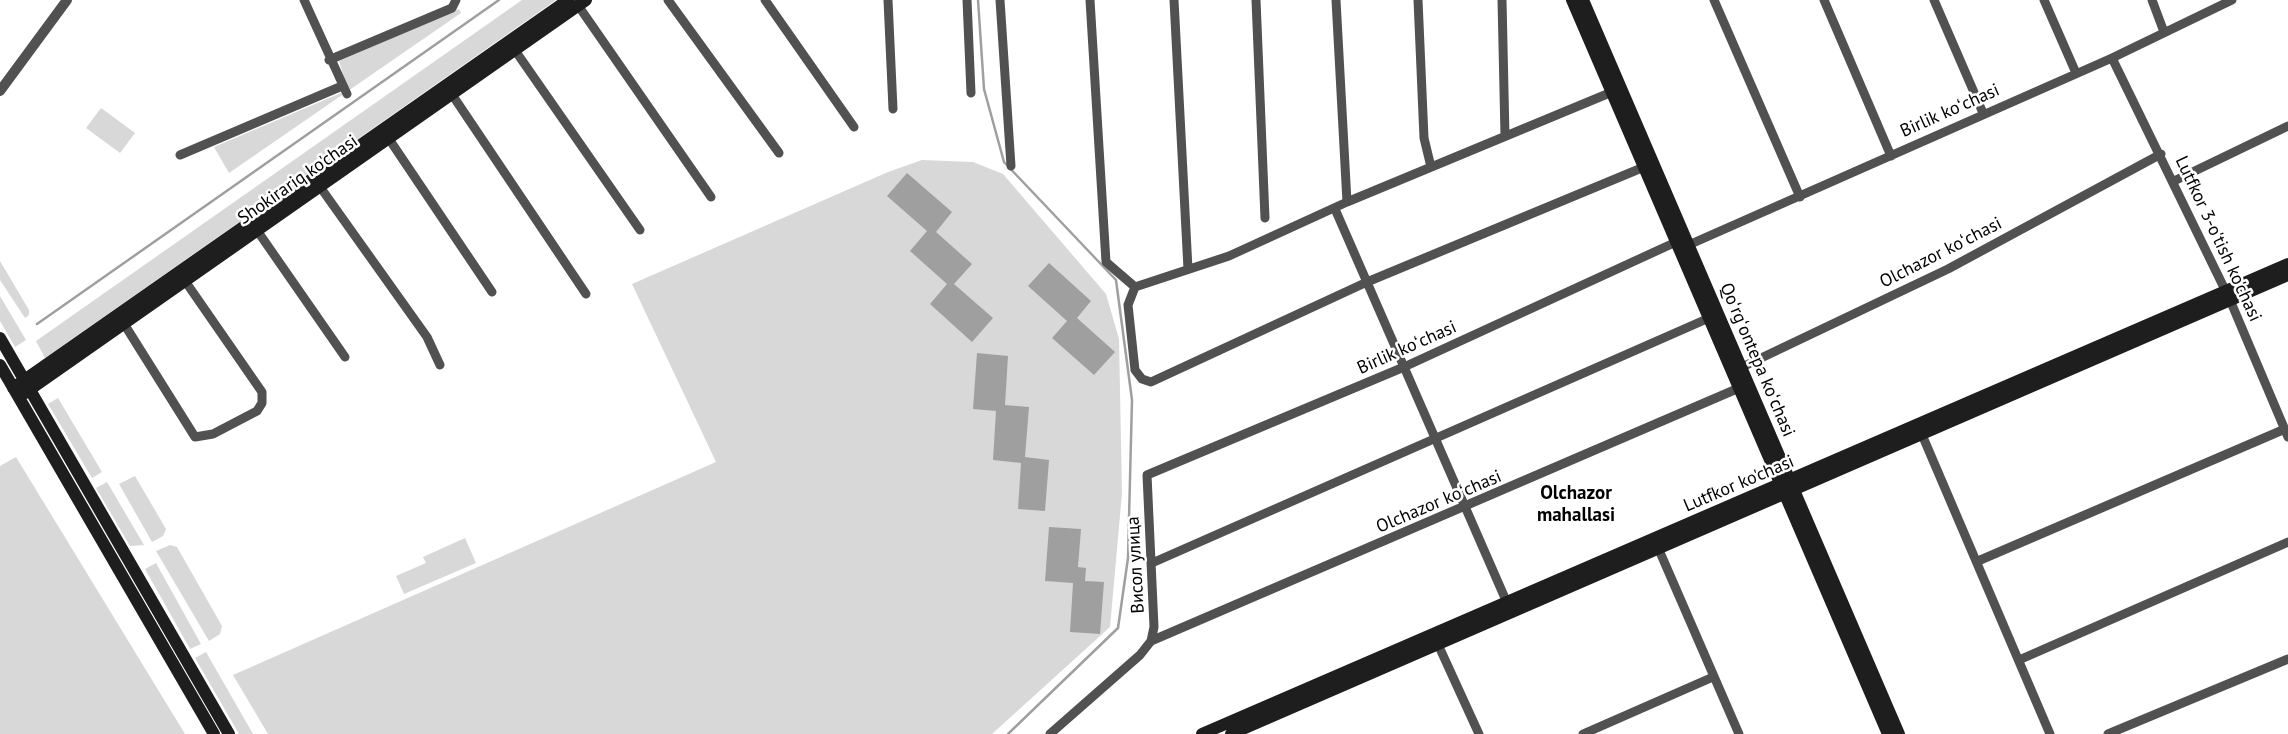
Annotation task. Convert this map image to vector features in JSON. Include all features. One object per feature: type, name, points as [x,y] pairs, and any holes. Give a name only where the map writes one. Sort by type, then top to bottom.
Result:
[{"type":"main road","name":"Qoʻrgʻontepa koʻchasi","points":[[1572,0],[1644,167],[1737,369],[1888,734]]},
{"type":"main road","name":"Qoʻrgʻontepa koʻchasi","points":[[1583,0],[1709,318],[1737,369],[1739,388],[1788,488],[1899,734]]},
{"type":"main road","name":"Shokirariq ko'chasi","points":[[21,388],[576,1]]},
{"type":"main road","name":"Lutfkor ko'chasi","points":[[1202,734],[1233,730],[2228,295],[2288,264]]},
{"type":"main road","name":"Lutfkor ko'chasi","points":[[2228,295],[2288,275]]},
{"type":"main road","points":[[0,338],[21,388],[214,734]]},
{"type":"main road","points":[[0,365],[21,388],[229,734]]},
{"type":"street","points":[[0,91],[66,0]]},
{"type":"street","points":[[180,155],[344,90],[304,0]]},
{"type":"street","points":[[329,60],[452,8],[456,0]]},
{"type":"street","points":[[668,0],[779,153]]},
{"type":"street","points":[[765,0],[854,127]]},
{"type":"street","points":[[888,0],[893,109]]},
{"type":"street","points":[[967,0],[971,93]]},
{"type":"street","points":[[1000,0],[1011,166]]},
{"type":"street","points":[[1090,0],[1106,262],[1135,287]]},
{"type":"street","points":[[1174,0],[1188,269]]},
{"type":"street","points":[[1256,0],[1265,218]]},
{"type":"street","points":[[1336,0],[1347,202]]},
{"type":"street","points":[[1418,0],[1424,138],[1431,167]]},
{"type":"street","points":[[1502,0],[1505,136]]},
{"type":"street","points":[[1714,0],[1800,197]]},
{"type":"street","points":[[1824,0],[1891,156]]},
{"type":"street","points":[[1934,0],[1983,113]]},
{"type":"street","points":[[2044,0],[2076,73]]},
{"type":"street","points":[[2152,0],[2164,32]]},
{"type":"street","name":"Birlik koʻchasi","points":[[1147,475],[1800,197],[1983,113],[2112,58],[2232,0]]},
{"type":"street","points":[[576,1],[711,197]]},
{"type":"street","points":[[512,46],[640,230]]},
{"type":"street","name":"Lutfkor 3-o'tish ko'chasi","points":[[2112,58],[2175,181],[2228,295],[2286,433]]},
{"type":"street","points":[[449,89],[586,294]]},
{"type":"street","points":[[1612,92],[1347,202],[1229,256],[1135,287],[1128,305],[1135,370],[1142,379],[1151,382],[1367,282],[1644,167]]},
{"type":"street","points":[[2175,181],[2288,126]]},
{"type":"street","points":[[385,134],[492,292]]},
{"type":"street","name":"Olchazor koʻchasi","points":[[1737,369],[1948,269],[2161,154]]},
{"type":"street","points":[[317,182],[427,337],[440,365]]},
{"type":"street","points":[[1335,209],[1509,608]]},
{"type":"street","points":[[254,226],[345,357]]},
{"type":"street","points":[[121,319],[195,437],[213,433],[257,411],[262,392],[182,276]]},
{"type":"street","points":[[1152,563],[1709,318]]},
{"type":"street","name":"Olchazor koʻchasi","points":[[1151,641],[1739,388]]},
{"type":"street","points":[[1920,430],[2050,734]]},
{"type":"street","points":[[1978,561],[2286,433]]},
{"type":"street","name":"Висол улица","points":[[1147,475],[1154,627],[1151,641]]},
{"type":"street","points":[[2019,660],[2288,542]]},
{"type":"street","points":[[1657,544],[1740,734]]},
{"type":"street","points":[[1436,640],[1479,734]]},
{"type":"street","points":[[1050,734],[1140,655],[1151,641]]},
{"type":"street","points":[[2108,734],[2288,659]]},
{"type":"street","points":[[1583,734],[1713,677]]},
{"type":"shaded area","points":[[522,0],[556,0],[45,358],[36,341]]},
{"type":"shaded area","points":[[459,9],[461,13],[229,173],[214,147],[348,90],[339,61]]},
{"type":"shaded area","points":[[101,108],[135,133],[120,153],[86,128]]},
{"type":"shaded area","points":[[922,160],[973,162],[1003,174],[1106,294],[1119,339],[1122,493],[1110,627],[992,734],[268,734],[233,675],[716,462],[632,284],[888,172]]},
{"type":"shaded area","points":[[907,173],[952,212],[936,232],[972,264],[954,284],[993,318],[972,342],[930,304],[947,284],[910,251],[927,231],[887,196]]},
{"type":"shaded area","points":[[0,261],[29,310],[29,315],[25,318],[0,280]]},
{"type":"shaded area","points":[[1049,263],[1091,301],[1077,318],[1115,352],[1094,375],[1052,338],[1067,321],[1028,286]]},
{"type":"shaded area","points":[[0,296],[26,340],[15,347],[0,321]]},
{"type":"shaded area","points":[[977,353],[1008,356],[1005,405],[1029,407],[1025,457],[1049,460],[1045,511],[1018,509],[1021,463],[993,460],[996,411],[973,409]]},
{"type":"shaded area","points":[[58,398],[102,472],[92,478],[48,404]]},
{"type":"shaded area","points":[[16,457],[185,734],[0,734],[0,466]]},
{"type":"shaded area","points":[[135,476],[166,529],[163,536],[152,542],[119,484]]},
{"type":"shaded area","points":[[107,482],[144,545],[130,546],[96,488]]},
{"type":"shaded area","points":[[1049,527],[1081,529],[1078,567],[1086,568],[1085,581],[1104,582],[1100,634],[1070,632],[1073,583],[1045,581]]},
{"type":"shaded area","points":[[465,538],[476,563],[404,594],[396,576],[426,563],[423,557]]},
{"type":"shaded area","points":[[170,545],[177,547],[222,626],[220,634],[209,641],[156,551]]},
{"type":"shaded area","points":[[156,563],[201,644],[190,649],[145,569]]},
{"type":"shaded area","points":[[206,652],[253,734],[239,734],[195,658]]},
{"type":"waterway","points":[[37,324],[499,0]]},
{"type":"waterway","points":[[978,0],[984,89],[1004,162],[1116,280],[1132,400],[1128,558],[1118,628],[1008,734]]},
{"type":"district","name":"Olchazor mahallasi","points":[[1576,505]]}]
